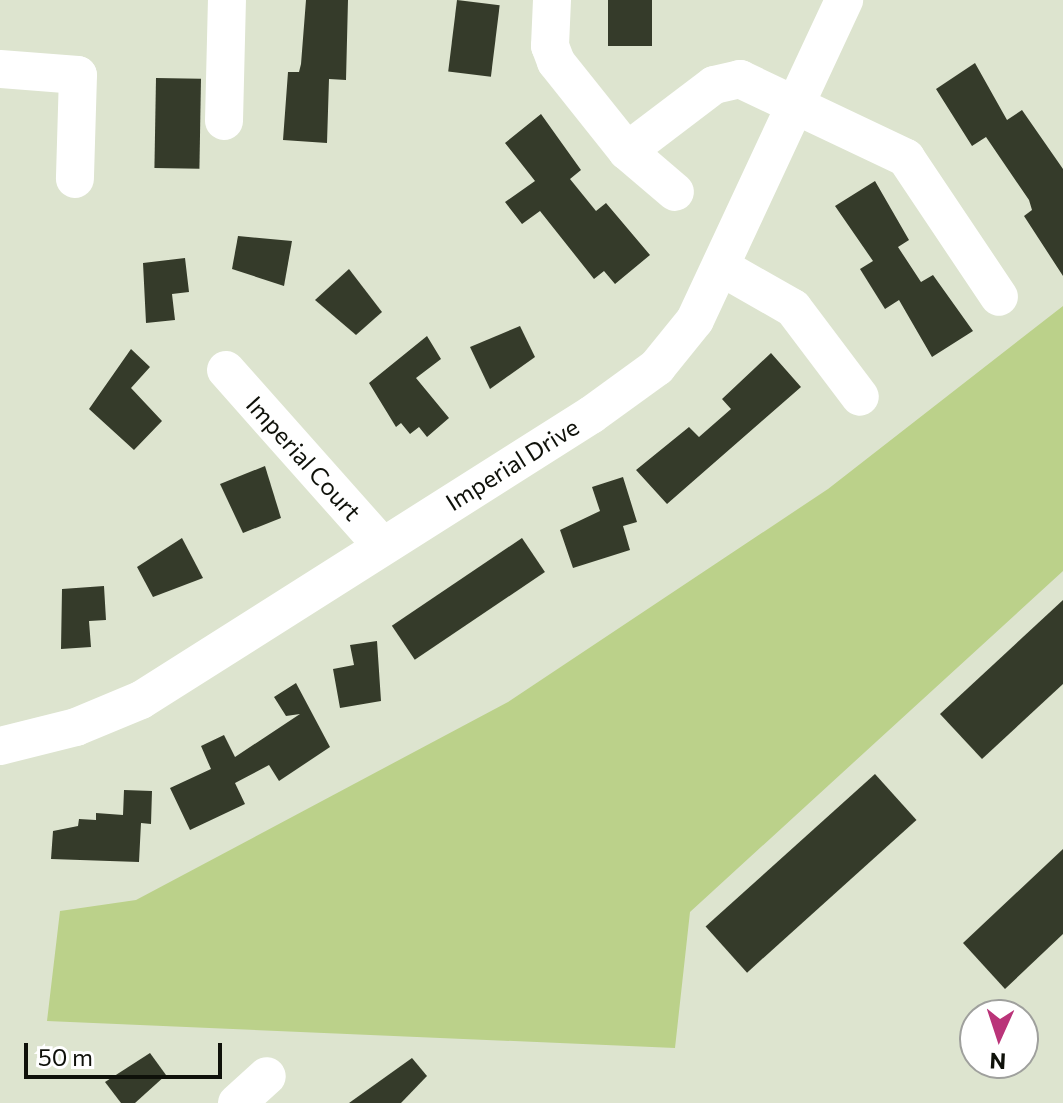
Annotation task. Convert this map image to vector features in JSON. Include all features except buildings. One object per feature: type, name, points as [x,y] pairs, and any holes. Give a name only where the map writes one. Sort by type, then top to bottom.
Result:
[{"type":"street","points":[[224,121],[227,0]]},
{"type":"street","points":[[552,0],[550,46],[556,62],[627,151],[675,192]]},
{"type":"street","name":"Imperial Drive","points":[[0,746],[76,727],[141,700],[591,415],[657,367],[695,320],[844,0]]},
{"type":"street","points":[[0,69],[78,75],[75,179]]},
{"type":"street","points":[[627,151],[725,79],[797,103],[906,158],[999,297]]},
{"type":"street","points":[[721,267],[793,308],[860,397]]},
{"type":"street","name":"Imperial Court","points":[[226,370],[382,546]]},
{"type":"street","points":[[237,1103],[267,1076]]},
{"type":"green space","points":[[1063,306],[1063,571],[690,912],[675,1048],[47,1021],[60,911],[136,900],[508,702],[828,489]]}]
